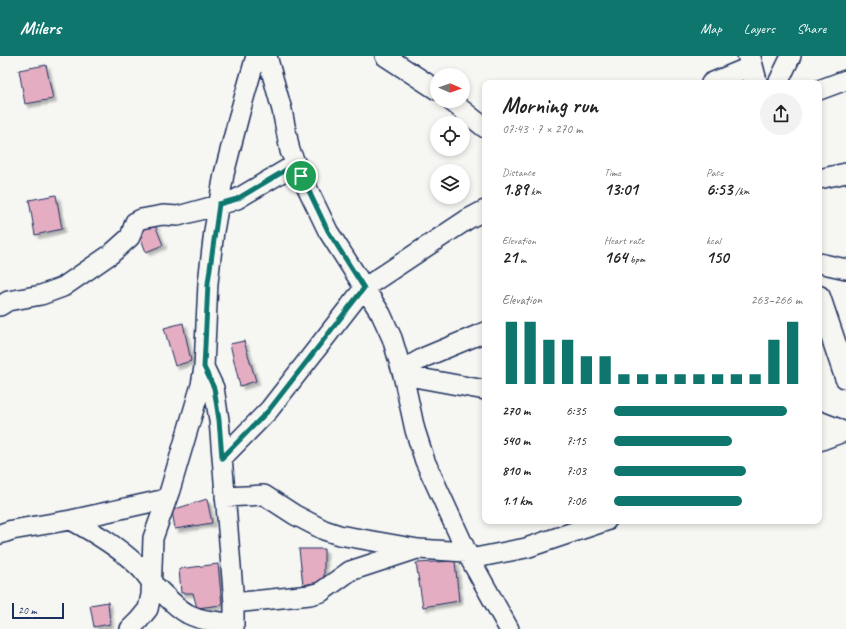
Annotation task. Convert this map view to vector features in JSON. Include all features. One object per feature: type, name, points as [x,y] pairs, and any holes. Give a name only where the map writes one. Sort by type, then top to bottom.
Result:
[{"type":"street","points":[[130,629],[148,609],[152,582],[153,538],[197,399],[204,367],[208,283],[224,174],[256,56]]},
{"type":"street","points":[[267,56],[282,110],[290,151],[328,231],[381,314],[392,338],[402,372],[415,430],[425,461],[468,556],[509,629]]},
{"type":"street","points":[[385,56],[430,85]]},
{"type":"street","points":[[779,80],[791,56]]},
{"type":"street","points":[[719,80],[752,68]]},
{"type":"street","points":[[822,89],[846,80]]},
{"type":"street","points":[[460,108],[482,126]]},
{"type":"street","points":[[0,306],[8,301],[41,295],[63,287],[110,254],[130,237],[135,222],[141,219],[163,215],[178,216],[237,199],[296,164]]},
{"type":"street","points":[[822,178],[846,173]]},
{"type":"street","points":[[222,458],[269,410],[364,288],[468,219],[482,212]]},
{"type":"street","points":[[822,264],[846,269]]},
{"type":"street","points":[[822,305],[846,377]]},
{"type":"street","points":[[402,372],[425,357],[482,333]]},
{"type":"street","points":[[71,520],[97,533],[116,546],[139,566],[169,599],[188,614],[210,621],[234,626],[234,603],[219,420],[214,388],[204,367]]},
{"type":"street","points":[[402,372],[482,389]]},
{"type":"street","points":[[822,422],[844,432]]},
{"type":"street","points":[[822,440],[844,432]]},
{"type":"street","points":[[225,497],[264,495],[295,515],[339,535],[468,556],[526,548],[597,524]]},
{"type":"street","points":[[0,534],[12,530],[71,520],[166,499]]},
{"type":"street","points":[[234,603],[310,595],[321,592],[350,571],[418,548]]},
{"type":"building","points":[[46,65],[53,99],[25,104],[19,70]]},
{"type":"building","points":[[56,195],[62,229],[35,235],[29,200]]},
{"type":"building","points":[[155,225],[163,245],[146,252],[138,231]]},
{"type":"building","points":[[183,323],[191,361],[175,366],[164,328]]},
{"type":"building","points":[[244,341],[256,381],[240,386],[230,344]]},
{"type":"building","points":[[207,499],[212,523],[175,529],[172,510]]},
{"type":"building","points":[[299,549],[324,549],[324,581],[303,585]]},
{"type":"building","points":[[455,561],[459,601],[423,607],[416,563]]},
{"type":"building","points":[[218,564],[222,605],[197,608],[193,593],[181,593],[179,569]]},
{"type":"building","points":[[108,602],[110,624],[94,627],[90,605]]},
{"type":"route","points":[[296,164],[301,176],[328,231],[364,288],[269,410],[222,458],[219,420],[214,388],[204,367],[208,283],[214,231],[219,204],[237,199],[296,164]]}]
